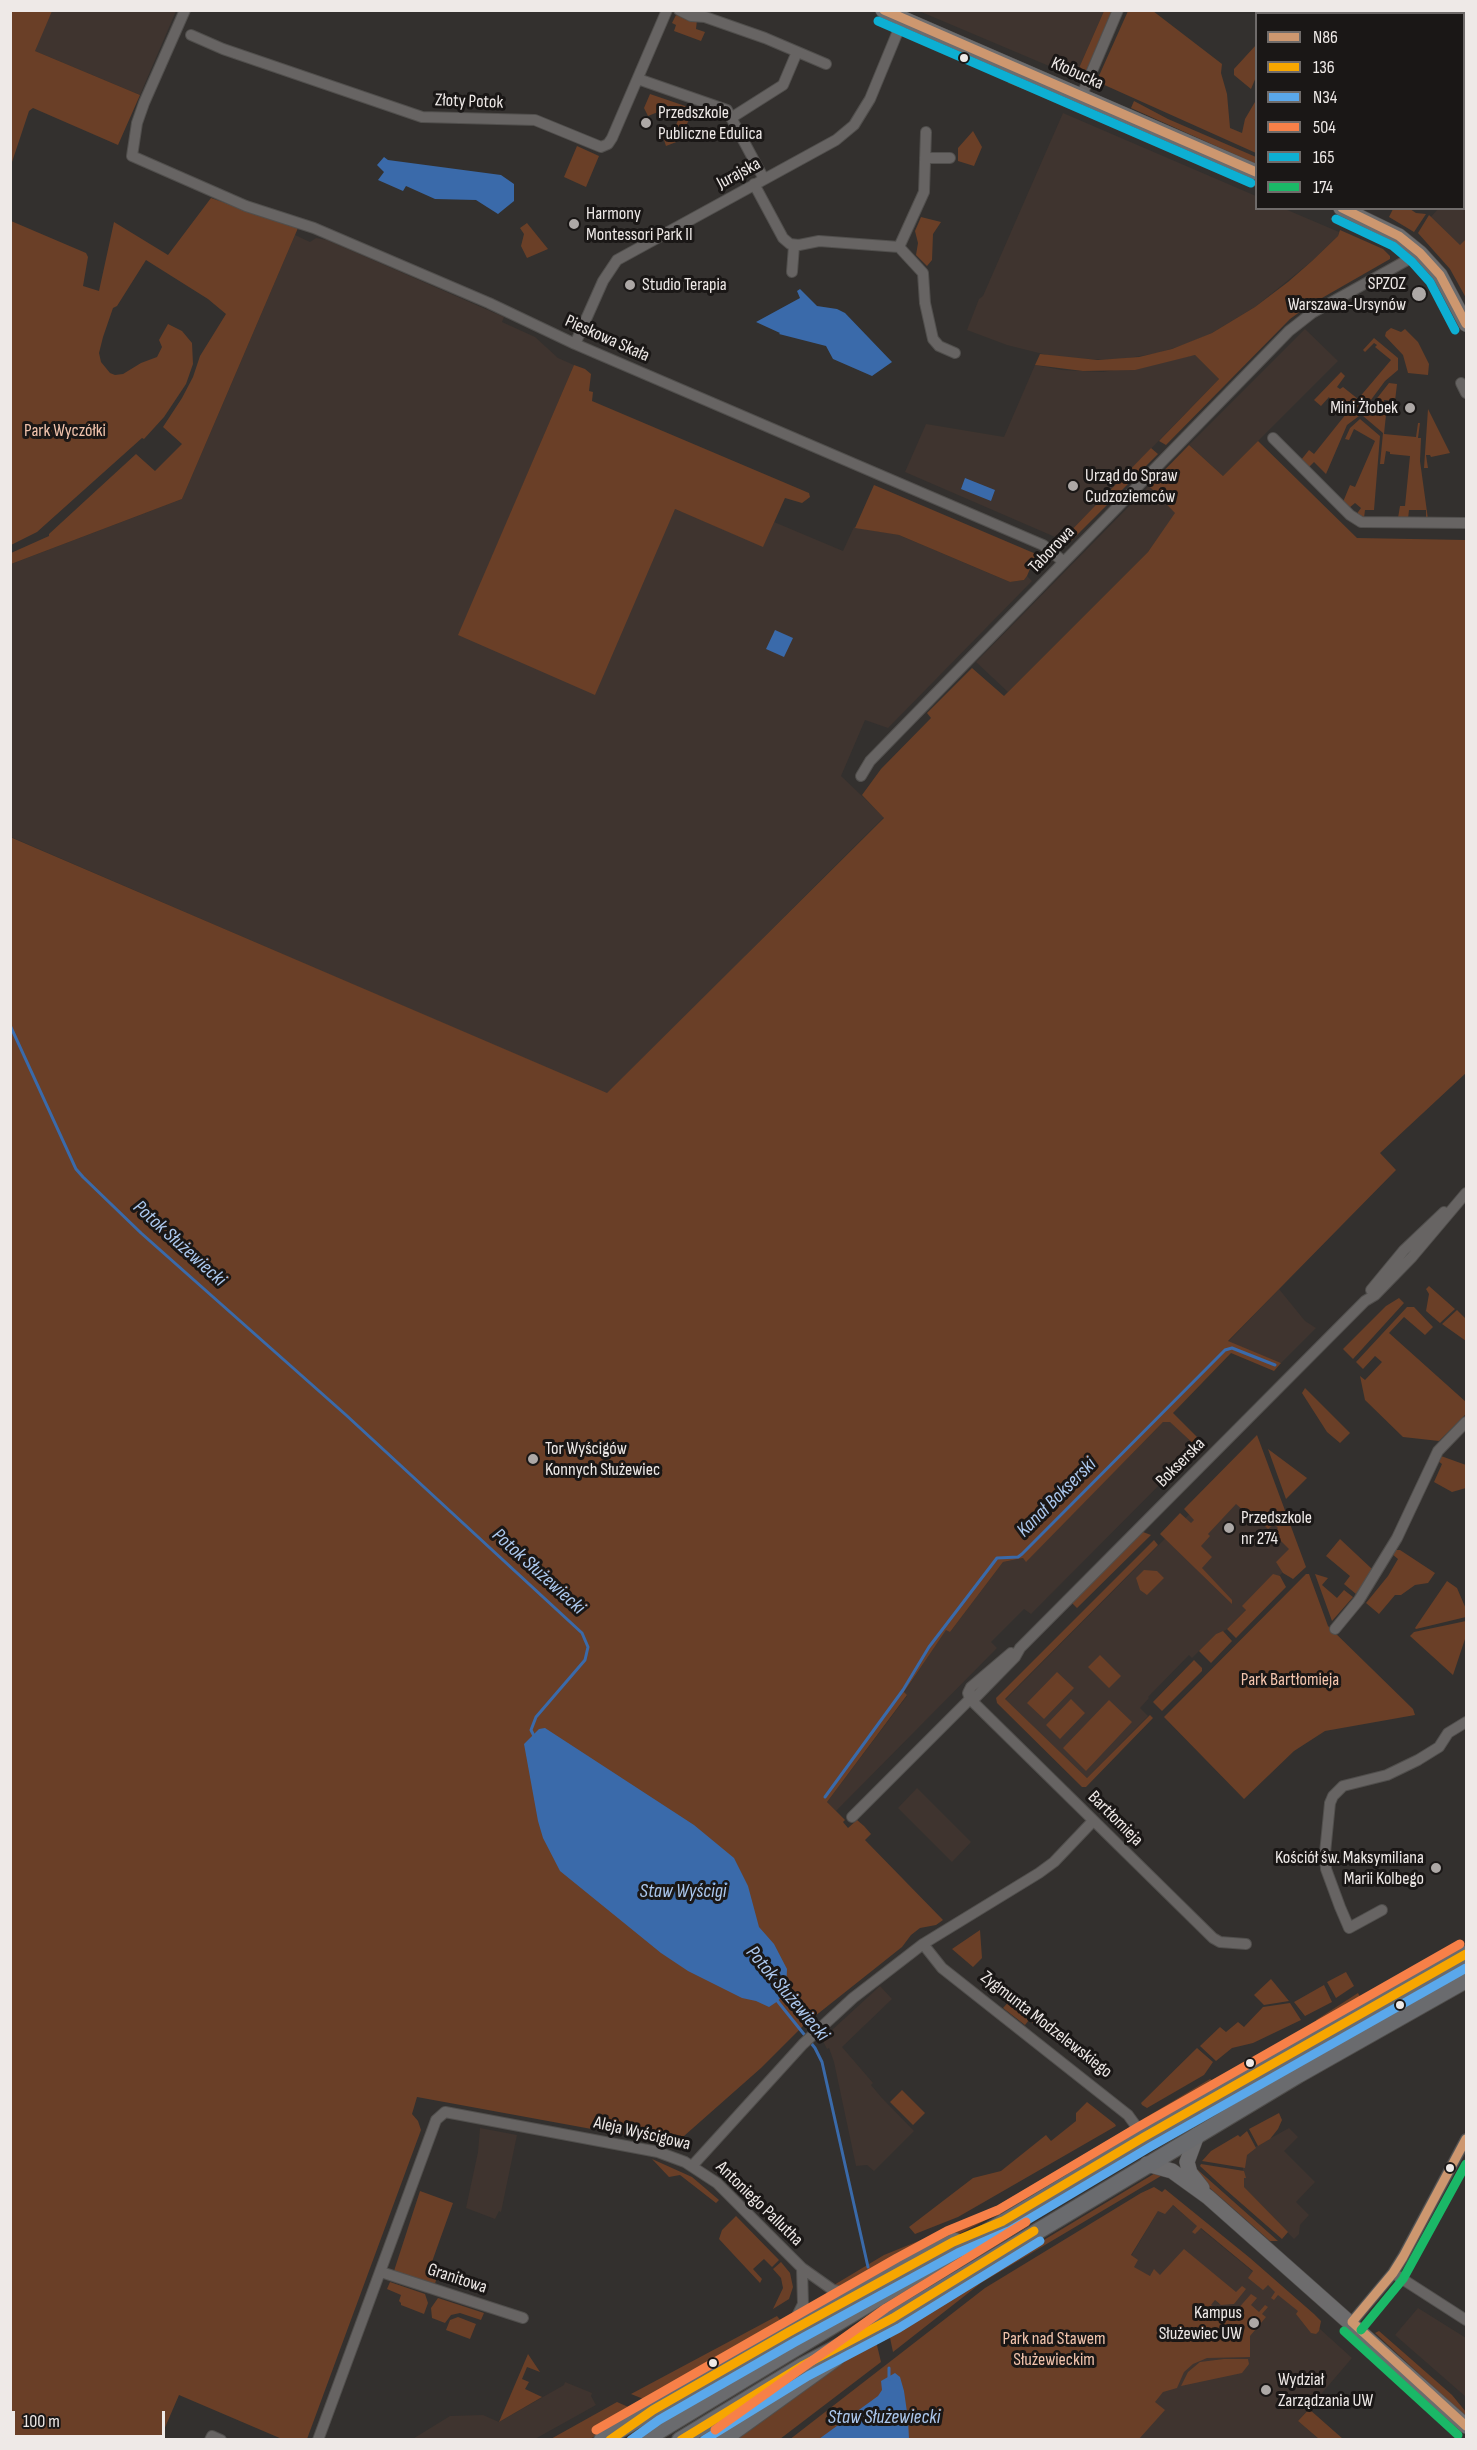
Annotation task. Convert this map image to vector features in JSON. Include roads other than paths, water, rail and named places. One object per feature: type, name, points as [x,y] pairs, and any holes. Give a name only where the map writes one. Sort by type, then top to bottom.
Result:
[{"type":"main road","points":[[644,2439],[1144,2137],[1467,1954]]},
{"type":"main road","points":[[680,2439],[802,2366],[893,2318],[1147,2164],[1467,1980]]},
{"type":"main road","points":[[602,2439],[614,2435],[857,2294],[953,2242],[1003,2221]]},
{"type":"main road","points":[[722,2439],[893,2318]]},
{"type":"street","name":"Pieskowa Skała","points":[[185,10],[144,103],[132,156],[246,206],[314,228],[525,318],[575,344],[1043,545],[1064,562]]},
{"type":"street","name":"Złoty Potok","points":[[191,35],[223,49],[422,117],[535,120],[597,147],[604,146],[610,141],[667,10]]},
{"type":"street","points":[[678,10],[692,16],[705,17],[826,64]]},
{"type":"street","name":"Kłobucka","points":[[883,10],[1255,171]]},
{"type":"street","points":[[1082,97],[1118,10]]},
{"type":"street","name":"Jurajska","points":[[575,344],[603,281],[617,260],[836,140],[855,125],[870,99],[903,19]]},
{"type":"street","points":[[731,118],[783,85],[797,52]]},
{"type":"street","points":[[638,79],[727,110],[783,238],[794,246],[819,242],[899,247],[923,273],[925,303],[933,339],[939,346],[955,353]]},
{"type":"street","points":[[899,247],[922,197],[926,132]]},
{"type":"street","points":[[925,158],[950,158]]},
{"type":"street","points":[[1345,210],[1399,236],[1420,253],[1440,275],[1467,324]]},
{"type":"street","points":[[792,272],[794,246]]},
{"type":"street","name":"Taborowa","points":[[861,776],[870,761],[1289,331],[1312,313],[1420,253]]},
{"type":"street","points":[[1461,382],[1467,393]]},
{"type":"street","points":[[1273,438],[1350,515],[1361,522],[1467,523]]},
{"type":"street","name":"Bokserska","points":[[852,1817],[971,1700],[969,1690],[977,1681],[1004,1658],[1020,1648],[1365,1301],[1375,1295],[1412,1257],[1467,1193]]},
{"type":"street","points":[[1335,1629],[1359,1600],[1397,1538],[1438,1451],[1467,1422]]},
{"type":"street","name":"Bartłomieja","points":[[971,1700],[1212,1938],[1220,1942],[1246,1944]]},
{"type":"street","points":[[1382,1910],[1349,1928],[1326,1869],[1325,1854],[1330,1803],[1336,1791],[1342,1786],[1387,1775],[1418,1760],[1439,1747],[1448,1733],[1467,1722]]},
{"type":"street","name":"Aleja Wyścigowa","points":[[318,2439],[436,2120],[443,2113],[453,2112],[658,2152],[693,2165],[803,2044],[853,1998],[923,1944],[1031,1879],[1054,1862],[1093,1821]]},
{"type":"street","name":"Zygmunta Modzelewskiego","points":[[923,1944],[942,1968],[1128,2115],[1144,2137]]},
{"type":"street","points":[[1197,2135],[1188,2158],[1188,2168],[1208,2197]]},
{"type":"street","points":[[1352,2322],[1393,2272],[1467,2139]]},
{"type":"street","points":[[1147,2164],[1172,2171],[1208,2197],[1467,2426]]},
{"type":"street","name":"Antoniego Pallutha","points":[[693,2165],[721,2187],[802,2268],[833,2290],[857,2294]]},
{"type":"street","name":"Antoniego Pallutha","points":[[789,2332],[803,2304],[802,2268]]},
{"type":"street","name":"Granitowa","points":[[381,2272],[523,2318]]},
{"type":"street","points":[[1393,2272],[1467,2320]]},
{"type":"water","points":[[384,157],[388,160],[501,175],[514,184],[514,201],[498,214],[476,200],[435,199],[406,186],[403,191],[378,180],[384,172],[377,165]]},
{"type":"water","points":[[800,289],[817,306],[837,309],[845,313],[892,362],[872,376],[833,359],[826,346],[779,334],[756,322],[800,298],[797,291]]},
{"type":"water","points":[[965,478],[995,490],[991,501],[961,489]]},
{"type":"water","points":[[775,630],[793,638],[784,657],[766,649]]},
{"type":"water","name":"Staw Wyścigi","points":[[545,1728],[694,1825],[734,1858],[748,1886],[759,1927],[774,1944],[787,1969],[786,1989],[778,2001],[769,2007],[742,1998],[688,1971],[661,1953],[560,1871],[543,1838],[538,1821],[524,1744],[539,1729]]},
{"type":"water","name":"Staw Służewiecki","points":[[895,2373],[900,2377],[904,2391],[909,2439],[819,2439],[878,2396],[882,2390],[881,2381]]},
{"type":"waterway","name":"Potok Służewiecki","points":[[10,1025],[76,1169],[83,1177],[141,1233],[346,1415],[582,1633],[588,1647],[585,1660],[536,1717],[531,1730],[535,1738]]},
{"type":"waterway","name":"Kanał Bokserski","points":[[825,1797],[903,1690],[929,1647],[997,1558],[1018,1557],[1022,1554],[1225,1350],[1232,1348],[1275,1365]]},
{"type":"waterway","name":"Potok Służewiecki","points":[[775,1998],[815,2048],[822,2062],[868,2267]]},
{"type":"waterway","name":"Potok Służewiecki","points":[[889,2368],[889,2379]]},
{"type":"place","name":"Przedszkole Publiczne Edulica","points":[[646,123]]},
{"type":"place","name":"Harmony Montessori Park II","points":[[574,224]]},
{"type":"place","name":"Studio Terapia","points":[[630,285]]},
{"type":"place","name":"SPZOZ Warszawa-Ursynów","points":[[1419,294]]},
{"type":"place","name":"Mini Żłobek","points":[[1410,408]]},
{"type":"place","name":"Urząd do Spraw Cudzoziemców","points":[[1073,486]]},
{"type":"place","name":"Tor Wyścigów Konnych Służewiec","points":[[533,1459]]},
{"type":"place","name":"Przedszkole nr 274","points":[[1229,1528]]},
{"type":"place","name":"Kościół św. Maksymiliana Marii Kolbego","points":[[1436,1868]]},
{"type":"place","name":"Kampus Służewiec UW","points":[[1254,2323]]},
{"type":"place","name":"Wydział Zarządzania UW","points":[[1266,2390]]},
{"type":"park label","name":"Park Wyczółki","points":[[65,431]]},
{"type":"park label","name":"Park Bartłomieja","points":[[1290,1680]]},
{"type":"park label","name":"Park nad Stawem Służewieckim","points":[[1054,2349]]}]
